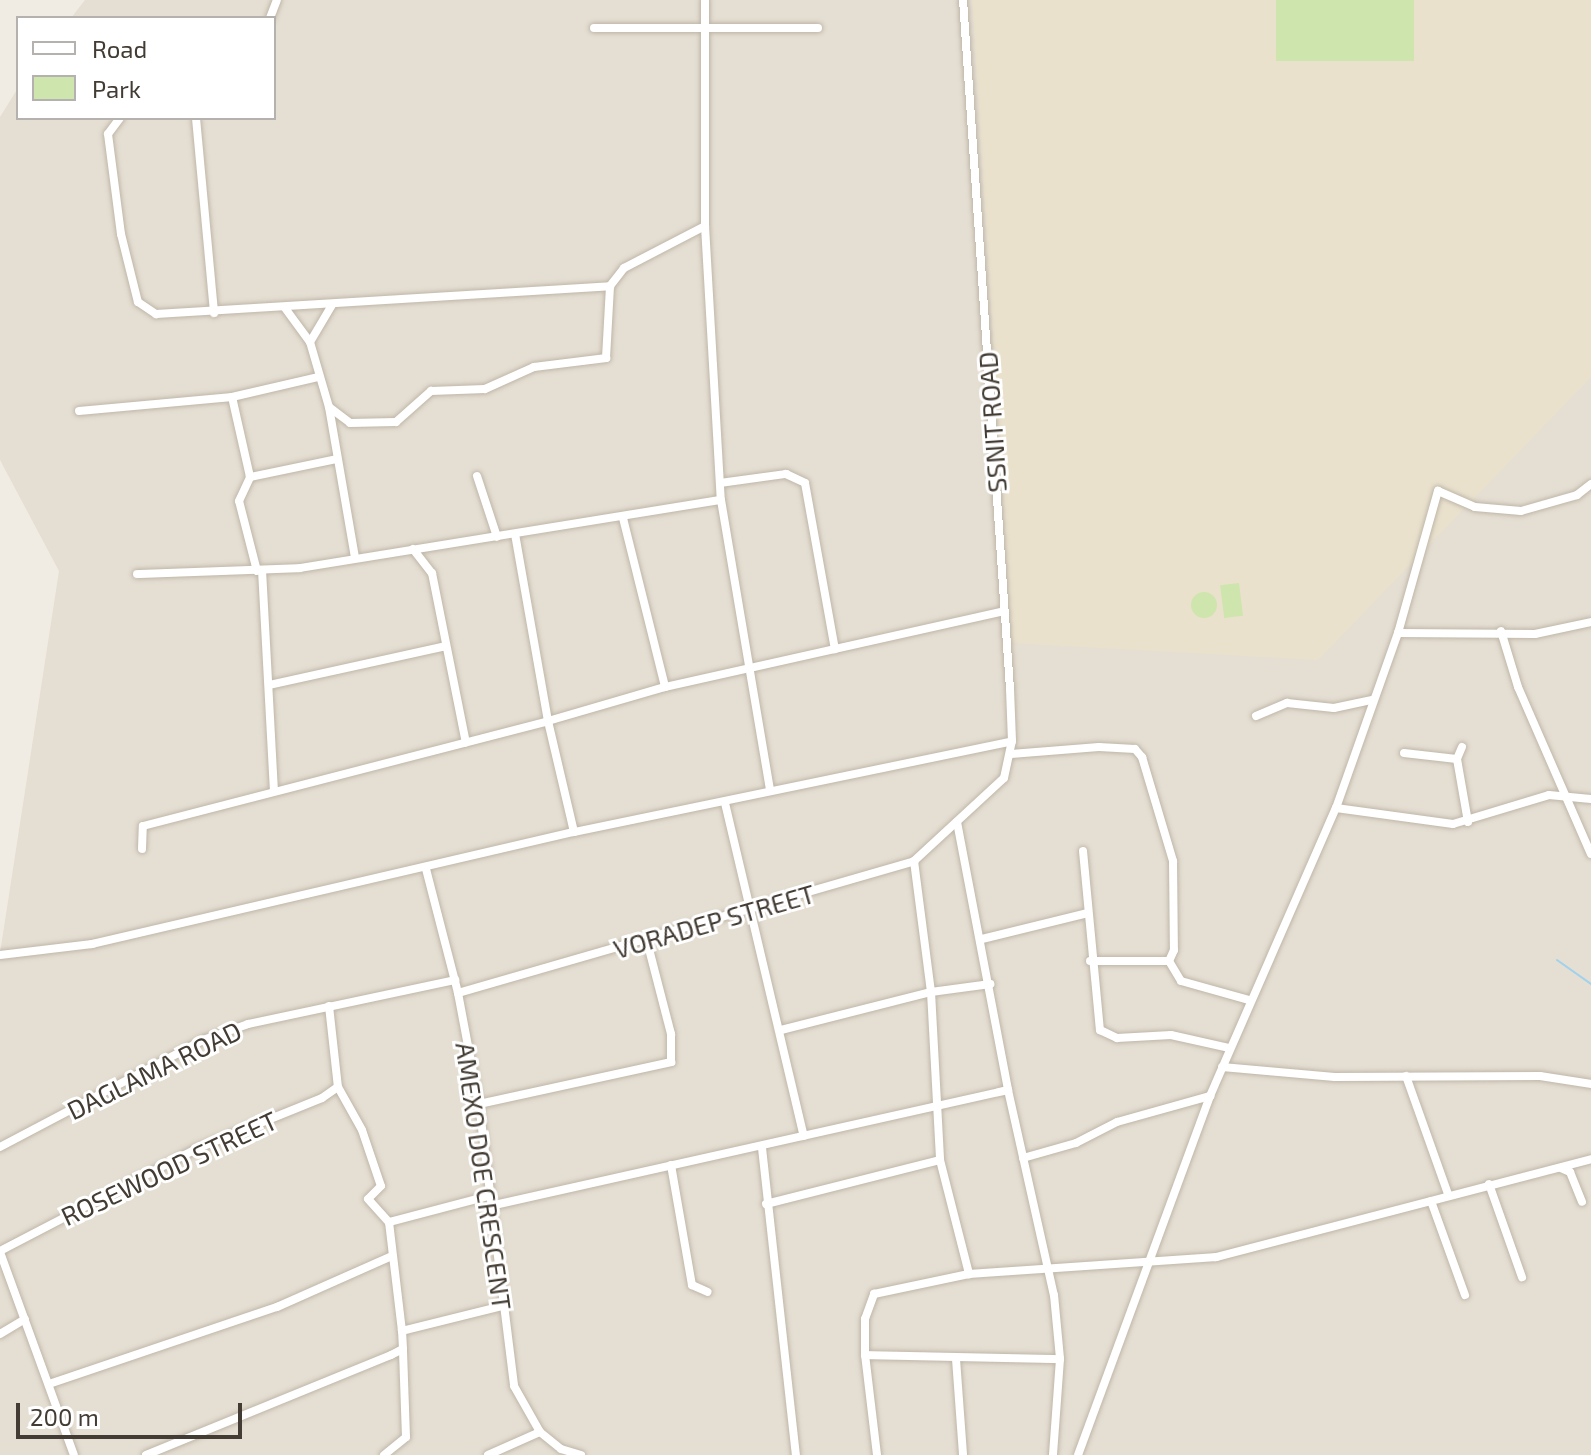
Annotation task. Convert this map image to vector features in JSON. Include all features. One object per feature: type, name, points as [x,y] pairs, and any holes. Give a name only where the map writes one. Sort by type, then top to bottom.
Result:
[{"type":"street","points":[[705,0],[705,226],[721,500],[770,791]]},
{"type":"street","name":"SSNIT ROAD","points":[[957,822],[1004,778],[1012,741],[963,0]]},
{"type":"street","points":[[594,28],[818,28]]},
{"type":"street","points":[[118,120],[108,134],[121,234],[138,302],[167,316],[610,286]]},
{"type":"street","points":[[196,120],[214,313]]},
{"type":"street","points":[[329,407],[350,423],[396,422],[431,391],[485,389],[534,367],[606,358],[610,286],[632,263],[705,226]]},
{"type":"street","points":[[310,342],[332,305]]},
{"type":"street","points":[[285,308],[310,342],[329,407],[355,558]]},
{"type":"street","points":[[79,411],[232,397],[318,377]]},
{"type":"street","points":[[232,397],[250,477],[239,501],[259,570],[274,790]]},
{"type":"street","points":[[250,477],[337,459]]},
{"type":"street","points":[[720,483],[786,474],[805,483],[835,649]]},
{"type":"street","points":[[477,476],[497,537]]},
{"type":"street","points":[[1078,1455],[1145,1260],[1229,1048],[1336,808],[1398,633],[1438,491],[1475,507],[1521,511],[1577,495],[1591,484]]},
{"type":"street","points":[[137,574],[259,570],[355,558],[623,518],[721,500]]},
{"type":"street","points":[[623,518],[665,687]]},
{"type":"street","points":[[515,534],[548,721],[574,832]]},
{"type":"street","points":[[413,549],[432,573],[466,743]]},
{"type":"street","points":[[142,849],[143,826],[466,743],[665,687],[749,672],[1004,611]]},
{"type":"street","points":[[1398,633],[1501,631],[1535,634],[1591,622]]},
{"type":"street","points":[[1501,631],[1518,687],[1569,795],[1591,854]]},
{"type":"street","points":[[269,685],[446,646]]},
{"type":"street","points":[[1256,716],[1287,703],[1334,708],[1373,700]]},
{"type":"street","points":[[0,955],[92,944],[426,869],[574,832],[1012,741]]},
{"type":"street","points":[[1011,754],[1099,747],[1135,749],[1142,757],[1173,861],[1174,950],[1169,961]]},
{"type":"street","points":[[1462,747],[1457,759],[1468,822]]},
{"type":"street","points":[[1404,753],[1457,759]]},
{"type":"street","points":[[1336,808],[1384,818],[1468,822],[1549,795],[1591,799]]},
{"type":"street","points":[[725,803],[804,1136]]},
{"type":"street","points":[[957,822],[982,939],[1008,1090],[1049,1271],[1060,1359],[1053,1455]]},
{"type":"street","name":"VORADEP STREET","points":[[458,993],[647,941],[914,861],[957,822]]},
{"type":"street","points":[[1083,851],[1090,961],[1100,1030],[1109,1036],[1171,1035],[1229,1048]]},
{"type":"street","points":[[914,861],[931,992],[934,1106],[940,1160],[969,1274]]},
{"type":"street","name":"AMEXO DOE CRESCENT","points":[[426,869],[458,993],[479,1104],[488,1196],[514,1386],[540,1432],[561,1449],[581,1455]]},
{"type":"street","points":[[982,939],[1088,913]]},
{"type":"street","points":[[479,1104],[671,1062],[671,1034],[647,941]]},
{"type":"street","points":[[1090,961],[1169,961]]},
{"type":"street","points":[[1169,961],[1181,981],[1249,1000]]},
{"type":"street","name":"DAGLAMA ROAD","points":[[0,1147],[203,1040],[329,1006],[455,980]]},
{"type":"street","points":[[781,1030],[931,992],[990,984]]},
{"type":"street","points":[[329,1006],[338,1087],[381,1186],[368,1199],[370,1205],[389,1222],[402,1331],[406,1437],[384,1455]]},
{"type":"street","points":[[1222,1067],[1335,1077],[1540,1076],[1591,1084]]},
{"type":"street","points":[[1406,1076],[1448,1194]]},
{"type":"street","name":"ROSEWOOD STREET","points":[[0,1252],[196,1149],[322,1098],[338,1087]]},
{"type":"street","points":[[490,1206],[762,1148],[1008,1090]]},
{"type":"street","points":[[1023,1158],[1076,1143],[1117,1122],[1210,1096]]},
{"type":"street","points":[[762,1148],[796,1455]]},
{"type":"street","points":[[877,1455],[865,1355],[865,1319],[874,1294],[969,1274],[1049,1271],[1145,1260],[1158,1263],[1236,1253],[1448,1194],[1591,1159]]},
{"type":"street","points":[[766,1204],[940,1160]]},
{"type":"street","points":[[671,1165],[692,1285],[708,1292]]},
{"type":"street","points":[[1560,1167],[1570,1172],[1582,1202]]},
{"type":"street","points":[[1489,1184],[1522,1277]]},
{"type":"street","points":[[389,1222],[488,1196]]},
{"type":"street","points":[[1431,1201],[1465,1295]]},
{"type":"street","points":[[0,1252],[74,1455]]},
{"type":"street","points":[[49,1384],[277,1307],[392,1256]]},
{"type":"street","points":[[402,1331],[502,1306]]},
{"type":"street","points":[[0,1334],[25,1319]]},
{"type":"street","points":[[146,1455],[403,1349]]},
{"type":"street","points":[[865,1355],[1060,1359]]},
{"type":"street","points":[[956,1359],[963,1455]]},
{"type":"street","points":[[488,1455],[540,1432]]},
{"type":"shaded area","points":[[85,0],[1591,0],[1591,1455],[0,1455],[0,953],[59,571],[0,460],[0,117],[16,91],[16,120],[276,120],[276,16],[73,16]]},
{"type":"shaded area","points":[[972,0],[1591,0],[1591,377],[1318,660],[1012,643]]},
{"type":"green space","points":[[1276,0],[1414,0],[1414,61],[1276,61]]},
{"type":"green space","points":[[1239,583],[1243,616],[1224,618],[1220,585]]},
{"type":"green space","points":[[1204,592],[1213,596],[1217,605],[1213,614],[1204,618],[1195,614],[1191,605],[1195,596]]},
{"type":"waterway","points":[[1557,960],[1591,984]]}]
